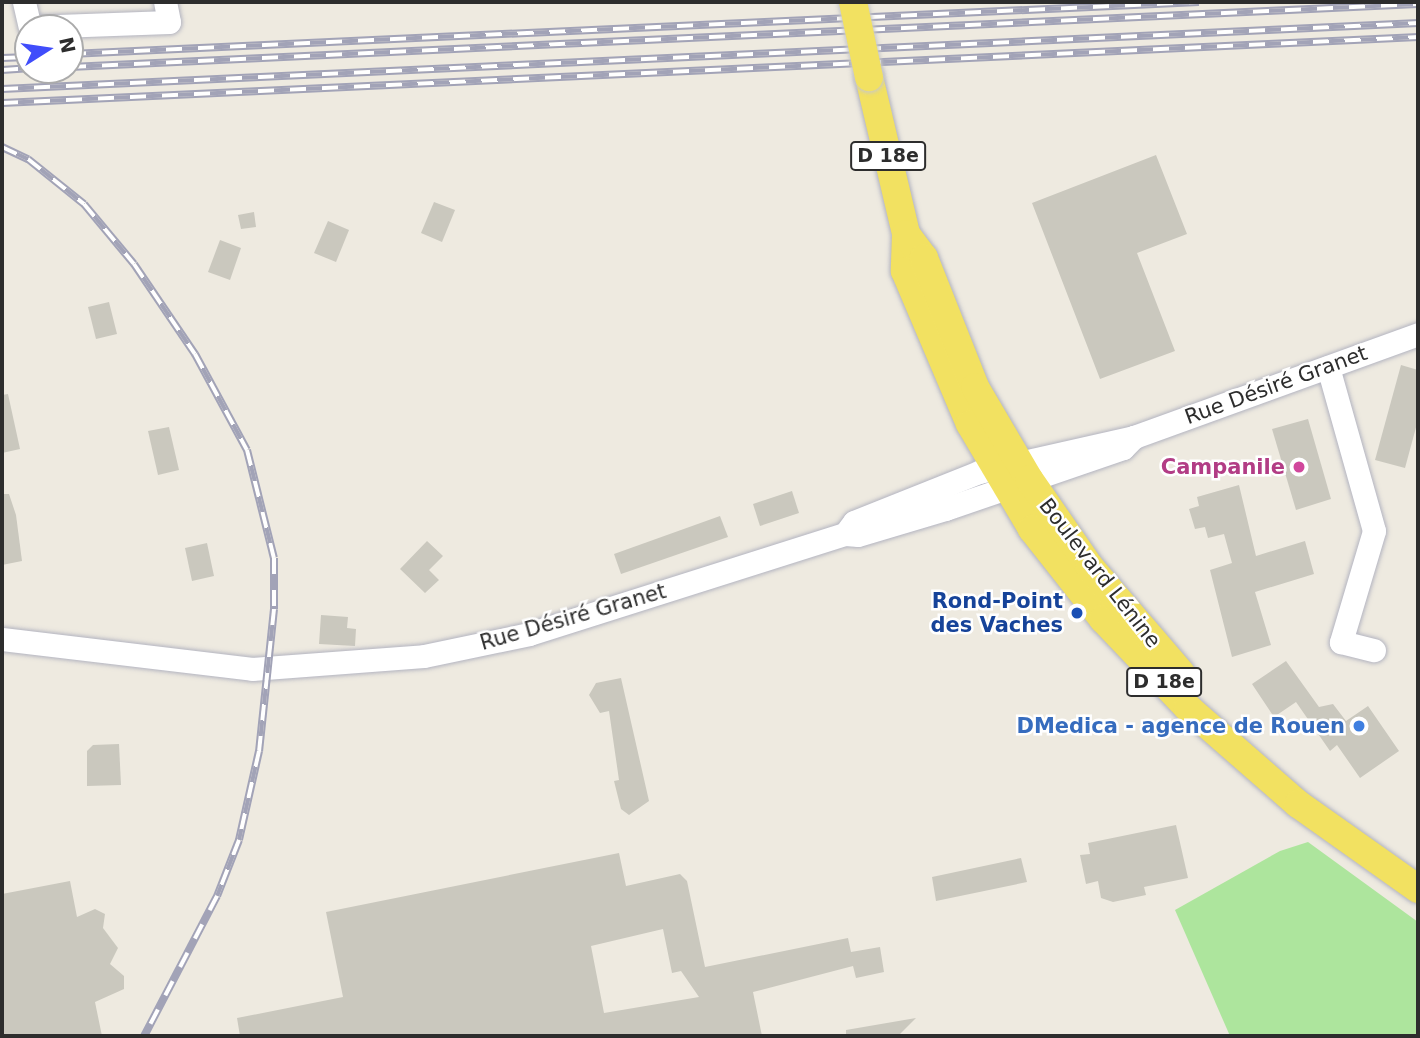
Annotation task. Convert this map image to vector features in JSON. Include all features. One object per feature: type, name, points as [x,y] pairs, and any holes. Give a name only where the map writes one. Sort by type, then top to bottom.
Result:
[{"type":"main road","name":"Boulevard Lénine","points":[[853,2],[906,234],[924,258],[1012,474],[1103,619],[1188,708],[1298,804],[1418,889]]},
{"type":"main road","name":"Boulevard Lénine","points":[[1012,474],[1118,601],[1223,716],[1326,803],[1418,867]]},
{"type":"street","points":[[84,21],[167,12]]},
{"type":"street","name":"Rue Désiré Granet","points":[[2,639],[252,669],[398,660],[529,634],[845,534],[854,522],[1012,474],[1123,448],[1134,436],[1418,334]]},
{"type":"street","points":[[1328,367],[1374,531],[1341,642],[1374,650]]},
{"type":"green space","points":[[1308,842],[1418,922],[1418,1036],[1230,1036],[1175,910],[1280,851]]},
{"type":"building","points":[[1156,155],[1187,234],[1137,253],[1175,351],[1100,379],[1032,203]]},
{"type":"building","points":[[434,202],[455,210],[442,242],[421,233]]},
{"type":"building","points":[[254,212],[256,227],[241,229],[238,215]]},
{"type":"building","points":[[328,221],[349,230],[336,262],[314,253]]},
{"type":"building","points":[[220,240],[241,248],[230,280],[208,272]]},
{"type":"building","points":[[109,302],[117,334],[96,339],[88,307]]},
{"type":"building","points":[[1401,365],[1418,370],[1418,420],[1405,468],[1375,460]]},
{"type":"building","points":[[8,394],[20,449],[2,453],[2,395]]},
{"type":"building","points":[[1308,419],[1331,499],[1296,510],[1272,429]]},
{"type":"building","points":[[169,427],[179,470],[158,475],[148,431]]},
{"type":"building","points":[[1239,485],[1256,556],[1305,541],[1314,574],[1255,592],[1271,645],[1232,657],[1210,570],[1232,563],[1224,534],[1208,538],[1205,527],[1195,529],[1189,509],[1199,506],[1197,497]]},
{"type":"building","points":[[792,491],[799,513],[760,526],[753,504]]},
{"type":"building","points":[[2,494],[9,494],[16,515],[22,561],[2,565]]},
{"type":"building","points":[[720,516],[728,537],[621,574],[614,554]]},
{"type":"building","points":[[427,541],[443,556],[429,570],[439,580],[425,593],[400,569]]},
{"type":"building","points":[[207,543],[214,576],[192,581],[185,548]]},
{"type":"building","points":[[321,615],[348,617],[347,628],[356,629],[355,646],[319,644]]},
{"type":"building","points":[[1286,661],[1319,707],[1333,704],[1346,721],[1368,706],[1399,751],[1360,778],[1337,745],[1330,751],[1296,702],[1274,717],[1252,684]]},
{"type":"building","points":[[621,678],[649,801],[629,815],[621,809],[614,781],[619,780],[609,711],[600,713],[589,695],[596,683]]},
{"type":"building","points":[[119,744],[121,785],[87,786],[87,751],[93,745]]},
{"type":"building","points":[[1176,825],[1188,878],[1144,887],[1146,895],[1113,902],[1101,898],[1098,881],[1086,884],[1080,855],[1090,854],[1088,843]]},
{"type":"building","points":[[619,853],[626,886],[680,874],[687,881],[705,967],[848,938],[851,952],[880,947],[884,972],[856,978],[853,966],[753,992],[762,1036],[240,1036],[237,1018],[343,997],[326,912]],"holes":[[[663,929],[672,973],[681,971],[699,997],[604,1013],[591,946]]]},
{"type":"building","points":[[1021,858],[1027,882],[936,901],[932,877]]},
{"type":"building","points":[[70,881],[77,917],[95,909],[105,914],[103,928],[118,948],[110,964],[124,976],[124,989],[95,1002],[102,1036],[2,1036],[2,894]]},
{"type":"building","points":[[916,1018],[898,1036],[846,1036],[846,1030]]},
{"type":"railway","points":[[84,53],[1199,2]]},
{"type":"railway","points":[[84,66],[1418,4]]},
{"type":"railway","points":[[2,89],[1418,23]]},
{"type":"railway","points":[[2,103],[1418,37]]},
{"type":"railway","points":[[2,58],[14,58]]},
{"type":"railway","points":[[2,70],[14,69]]},
{"type":"railway","points":[[2,147],[28,159],[84,204],[134,264],[195,354],[247,450],[274,558],[274,609],[259,751],[239,840],[217,896],[144,1036]]},
{"type":"place","name":"Campanile","points":[[1299,467]]},
{"type":"place","name":"Rond-Point des Vaches","points":[[1077,613]]},
{"type":"place","name":"DMedica - agence de Rouen","points":[[1359,726]]}]
